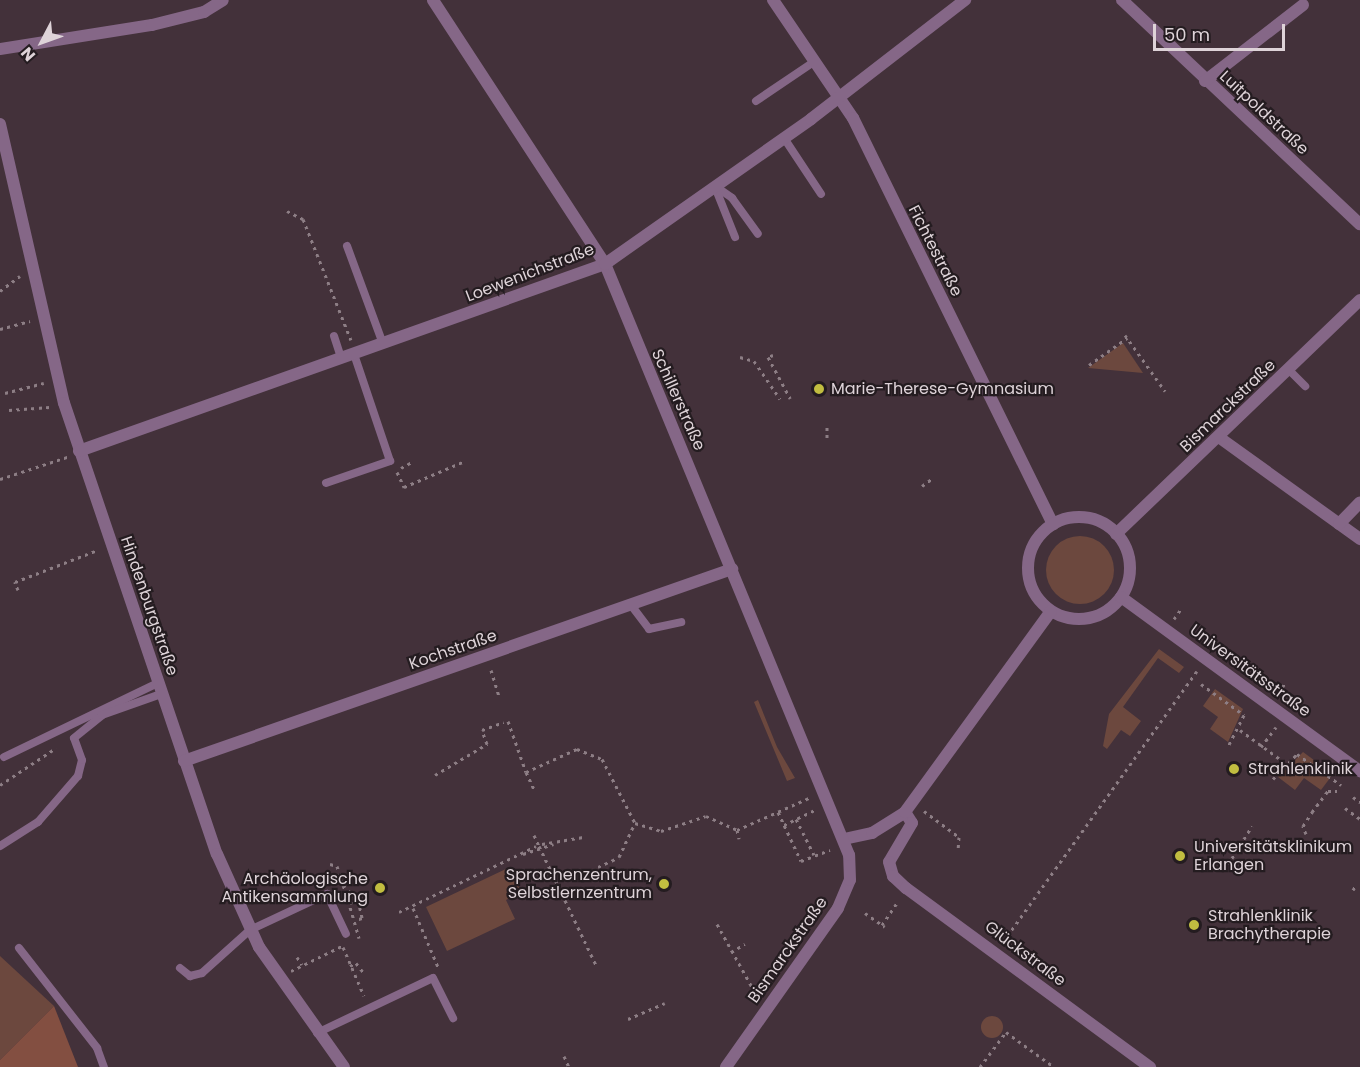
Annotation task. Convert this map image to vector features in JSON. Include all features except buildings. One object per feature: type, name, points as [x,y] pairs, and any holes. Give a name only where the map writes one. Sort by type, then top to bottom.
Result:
[{"type":"street","points":[[0,49],[152,25],[204,12],[223,0]]},
{"type":"street","name":"Schillerstraße","points":[[433,0],[605,264],[845,843]]},
{"type":"street","name":"Fichtestraße","points":[[773,0],[840,98],[1053,525]]},
{"type":"street","name":"Loewenichstraße","points":[[79,452],[605,264],[840,98],[965,0]]},
{"type":"street","name":"Luitpoldstraße","points":[[1122,0],[1205,81],[1360,224]]},
{"type":"street","points":[[1205,81],[1303,5]]},
{"type":"street","name":"Hindenburgstraße","points":[[0,124],[57,380],[79,452],[184,761],[250,930],[278,977],[344,1067]]},
{"type":"street","name":"Bismarckstraße","points":[[1116,534],[1220,438],[1360,300]]},
{"type":"street","points":[[1220,438],[1360,539]]},
{"type":"street","points":[[1339,524],[1360,502]]},
{"type":"street","points":[[1083,518],[1116,534],[1130,565],[1121,597],[1092,618],[1071,619],[1051,611],[1035,593],[1028,570],[1036,541],[1053,525],[1083,518]]},
{"type":"street","name":"Kochstraße","points":[[184,761],[732,569]]},
{"type":"street","name":"Universitätsstraße","points":[[1121,597],[1360,771]]},
{"type":"street","points":[[845,843],[872,833],[909,807],[1051,611]]},
{"type":"street","name":"Glückstraße","points":[[909,807],[912,823],[889,862],[893,876],[906,888],[1150,1067]]},
{"type":"street","name":"Bismarckstraße","points":[[726,1067],[845,894],[851,870],[845,843]]},
{"type":"lane","points":[[756,101],[815,61]]},
{"type":"lane","points":[[784,138],[821,194]]},
{"type":"lane","points":[[715,186],[732,198],[758,234]]},
{"type":"lane","points":[[715,186],[735,237]]},
{"type":"lane","points":[[347,246],[382,344]]},
{"type":"lane","points":[[327,483],[390,461],[350,355],[334,336]]},
{"type":"lane","points":[[1289,370],[1305,386]]},
{"type":"lane","points":[[631,605],[649,629],[681,622]]},
{"type":"lane","points":[[0,846],[38,822],[78,776],[82,760],[74,738],[102,715],[159,688]]},
{"type":"lane","points":[[4,757],[159,688]]},
{"type":"lane","points":[[180,968],[190,976],[202,973],[250,930],[327,894],[343,935]]},
{"type":"lane","points":[[19,948],[97,1048],[104,1067]]},
{"type":"lane","points":[[317,1033],[433,978],[453,1018]]},
{"type":"path","points":[[287,211],[303,219],[350,355]]},
{"type":"path","points":[[0,291],[13,277],[34,273]]},
{"type":"path","points":[[0,329],[44,317]]},
{"type":"path","points":[[1089,365],[1126,336],[1165,390]]},
{"type":"path","points":[[773,355],[768,357],[790,398]]},
{"type":"path","points":[[740,357],[754,361],[780,399]]},
{"type":"path","points":[[5,393],[57,380]]},
{"type":"path","points":[[9,410],[64,403]]},
{"type":"path","points":[[826,427],[827,439]]},
{"type":"path","points":[[0,479],[79,452]]},
{"type":"path","points":[[412,462],[397,470],[404,487],[463,462]]},
{"type":"path","points":[[922,486],[933,478]]},
{"type":"path","points":[[18,590],[15,582],[111,546]]},
{"type":"path","points":[[486,656],[499,696]]},
{"type":"path","points":[[995,953],[1206,659]]},
{"type":"path","points":[[1283,687],[1286,682]]},
{"type":"path","points":[[1201,684],[1244,715],[1240,730],[1228,747]]},
{"type":"path","points":[[1262,746],[1283,715]]},
{"type":"path","points":[[435,775],[487,744],[482,730],[506,721],[535,790]]},
{"type":"path","points":[[1240,730],[1284,762]]},
{"type":"path","points":[[0,785],[74,738]]},
{"type":"path","points":[[526,772],[577,749],[602,759],[635,823],[661,831],[706,816],[737,830],[825,792]]},
{"type":"path","points":[[1273,779],[1284,762],[1297,754],[1341,785]]},
{"type":"path","points":[[1306,834],[1303,826],[1312,812],[1328,791],[1337,791]]},
{"type":"path","points":[[1353,797],[1360,802]]},
{"type":"path","points":[[784,825],[830,805]]},
{"type":"path","points":[[909,807],[959,837],[958,850]]},
{"type":"path","points":[[1345,808],[1360,819]]},
{"type":"path","points":[[778,812],[801,861],[845,843]]},
{"type":"path","points":[[796,819],[814,855]]},
{"type":"path","points":[[598,867],[619,856],[635,823]]},
{"type":"path","points":[[1224,871],[1252,826]]},
{"type":"path","points":[[737,830],[739,839]]},
{"type":"path","points":[[534,835],[597,967]]},
{"type":"path","points":[[521,854],[541,850],[571,836],[583,837]]},
{"type":"path","points":[[542,844],[551,839],[553,844]]},
{"type":"path","points":[[399,912],[413,908],[536,846]]},
{"type":"path","points":[[330,864],[337,866],[362,935]]},
{"type":"path","points":[[343,885],[358,900],[362,918],[356,920]]},
{"type":"path","points":[[1353,890],[1356,885]]},
{"type":"path","points":[[330,900],[346,893]]},
{"type":"path","points":[[350,903],[364,897]]},
{"type":"path","points":[[865,913],[884,926],[897,903]]},
{"type":"path","points":[[413,908],[442,974]]},
{"type":"path","points":[[717,924],[750,990],[769,1007]]},
{"type":"path","points":[[343,935],[343,945],[350,966],[369,1008]]},
{"type":"path","points":[[359,939],[362,935]]},
{"type":"path","points":[[278,977],[362,935]]},
{"type":"path","points":[[730,952],[745,944]]},
{"type":"path","points":[[297,957],[302,965]]},
{"type":"path","points":[[350,966],[356,963],[363,972]]},
{"type":"path","points":[[628,1019],[665,1003]]},
{"type":"path","points":[[980,1067],[1006,1032],[1054,1067]]},
{"type":"path","points":[[564,1056],[569,1067]]},
{"type":"shaded area","points":[[1123,343],[1143,373],[1088,368]]},
{"type":"shaded area","points":[[1073,536],[1087,536],[1099,541],[1109,551],[1114,570],[1109,589],[1099,599],[1087,604],[1073,604],[1061,599],[1051,589],[1046,577],[1046,563],[1051,551],[1061,541]]},
{"type":"shaded area","points":[[1159,649],[1184,667],[1179,673],[1158,658],[1123,707],[1141,721],[1130,736],[1121,730],[1107,749],[1103,746],[1109,714]]},
{"type":"shaded area","points":[[1215,689],[1243,709],[1228,742],[1210,729],[1218,717],[1203,706]]},
{"type":"shaded area","points":[[758,700],[777,747],[795,778],[787,781],[754,702]]},
{"type":"shaded area","points":[[1303,752],[1333,774],[1321,790],[1304,778],[1295,790],[1278,777]]},
{"type":"shaded area","points":[[510,867],[521,892],[506,900],[515,919],[447,951],[426,907]]},
{"type":"shaded area","points":[[0,956],[54,1006],[0,1060]]},
{"type":"shaded area","points":[[54,1006],[78,1067],[0,1067],[0,1060]]},
{"type":"shaded area","points":[[992,1016],[1000,1019],[1003,1027],[1000,1035],[992,1038],[984,1035],[981,1027],[984,1019]]},
{"type":"place","name":"Marie-Therese-Gymnasium","points":[[819,389]]},
{"type":"place","name":"Strahlenklinik","points":[[1234,769]]},
{"type":"place","name":"Universitätsklinikum Erlangen","points":[[1180,856]]},
{"type":"place","name":"Sprachenzentrum, Selbstlernzentrum","points":[[664,884]]},
{"type":"place","name":"Archäologische Antikensammlung","points":[[380,888]]},
{"type":"place","name":"Strahlenklinik Brachytherapie","points":[[1194,925]]}]
